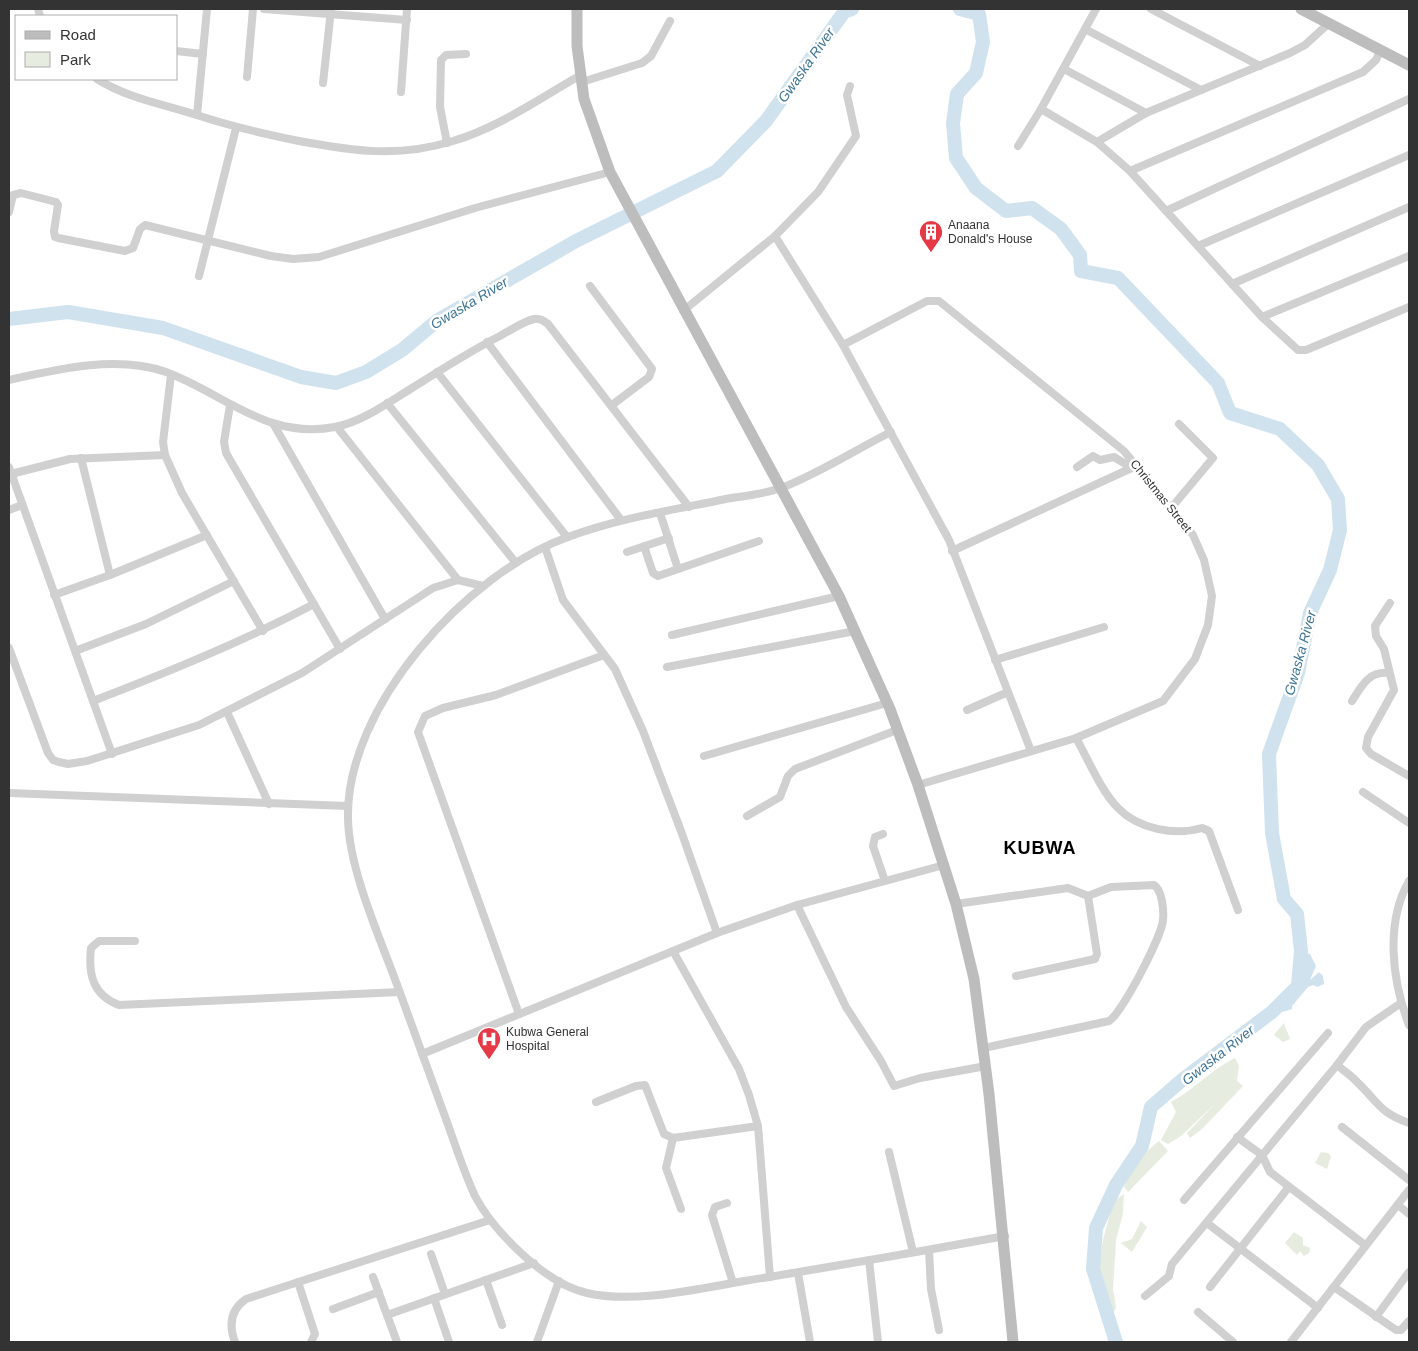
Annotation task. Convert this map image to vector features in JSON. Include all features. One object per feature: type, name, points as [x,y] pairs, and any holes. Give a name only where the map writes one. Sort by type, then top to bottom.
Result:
[{"type":"main road","points":[[577,9],[581,78],[591,123],[610,172],[856,631],[918,785],[956,904],[969,952],[984,1048],[1005,1236],[1013,1342]]},
{"type":"main road","points":[[1303,9],[1328,24],[1409,65]]},
{"type":"street","points":[[197,115],[207,9]]},
{"type":"street","points":[[247,77],[253,9]]},
{"type":"street","points":[[264,9],[331,11],[407,20]]},
{"type":"street","points":[[401,92],[407,9]]},
{"type":"street","points":[[1018,146],[1041,110],[1096,9]]},
{"type":"street","points":[[1151,9],[1260,66]]},
{"type":"street","points":[[323,83],[331,11]]},
{"type":"street","points":[[99,80],[130,96],[236,128],[356,152],[406,151],[447,143],[490,126],[581,78],[642,63],[651,56],[670,21]]},
{"type":"street","points":[[1096,142],[1146,114],[1305,45],[1328,24]]},
{"type":"street","points":[[1086,29],[1201,90]]},
{"type":"street","points":[[178,51],[203,54]]},
{"type":"street","points":[[1130,171],[1363,72],[1376,60],[1380,51]]},
{"type":"street","points":[[447,143],[440,107],[441,60],[446,54],[466,54]]},
{"type":"street","points":[[1064,69],[1146,114]]},
{"type":"street","points":[[683,311],[776,236],[818,192],[856,136],[847,95],[850,86]]},
{"type":"street","points":[[1166,211],[1409,99]]},
{"type":"street","points":[[1041,110],[1096,142],[1130,171],[1262,317],[1293,347],[1302,351],[1409,307]]},
{"type":"street","points":[[199,276],[236,128]]},
{"type":"street","points":[[1198,246],[1409,155]]},
{"type":"street","points":[[9,212],[13,195],[17,193],[54,200],[58,205],[54,231],[55,237],[125,251],[133,248],[140,229],[145,225],[271,256],[293,259],[319,257],[475,208],[610,172]]},
{"type":"street","points":[[1232,284],[1409,207]]},
{"type":"street","points":[[776,236],[844,345],[952,551],[1031,751]]},
{"type":"street","points":[[1262,317],[1409,256]]},
{"type":"street","points":[[590,286],[652,369],[649,377],[612,405]]},
{"type":"street","name":"Christmas Street","points":[[844,345],[927,302],[939,301],[1109,437],[1172,506],[1199,546],[1210,581],[1211,611],[1204,639],[1189,669],[1163,700],[1076,738],[918,785]]},
{"type":"street","points":[[9,380],[90,365],[115,364],[143,367],[171,375],[274,425],[307,431],[337,427],[387,403],[487,342],[529,321],[543,320],[612,405],[689,507]]},
{"type":"street","points":[[487,342],[620,520]]},
{"type":"street","points":[[437,372],[567,537]]},
{"type":"street","points":[[171,375],[163,442],[171,472],[263,631]]},
{"type":"street","points":[[387,403],[516,562]]},
{"type":"street","points":[[230,404],[224,442],[226,453],[340,649]]},
{"type":"street","points":[[1172,506],[1213,458],[1178,424]]},
{"type":"street","points":[[274,425],[385,619]]},
{"type":"street","points":[[337,427],[458,580]]},
{"type":"street","points":[[891,432],[780,488],[620,520],[567,537],[516,562],[482,586],[440,628],[392,686],[366,732],[358,751],[351,779],[348,806],[351,846],[362,887],[471,1186],[490,1220],[534,1263],[559,1281],[581,1292],[606,1296],[656,1294],[798,1273],[1005,1236]]},
{"type":"street","points":[[112,754],[10,471],[81,458],[165,455]]},
{"type":"street","points":[[1077,467],[1093,456],[1100,460],[1114,457],[1135,467]]},
{"type":"street","points":[[81,458],[110,575]]},
{"type":"street","points":[[952,551],[1135,467]]},
{"type":"street","points":[[9,510],[22,505]]},
{"type":"street","points":[[660,513],[678,569]]},
{"type":"street","points":[[54,595],[110,575],[207,535]]},
{"type":"street","points":[[627,552],[669,538]]},
{"type":"street","points":[[644,546],[653,573],[658,576],[760,541]]},
{"type":"street","points":[[545,547],[563,600],[615,669],[643,731],[682,831],[717,934]]},
{"type":"street","points":[[9,648],[43,741],[53,760],[68,764],[112,754],[199,725],[227,712],[302,673],[433,588],[458,580],[482,586]]},
{"type":"street","points":[[75,651],[146,624],[234,581]]},
{"type":"street","points":[[672,634],[838,596]]},
{"type":"street","points":[[1390,603],[1376,626],[1376,636],[1384,649],[1394,690],[1368,738],[1366,748],[1371,754],[1409,776]]},
{"type":"street","points":[[93,701],[201,659],[263,631],[314,604]]},
{"type":"street","points":[[995,660],[1104,627]]},
{"type":"street","points":[[667,667],[856,631]]},
{"type":"street","points":[[518,1014],[418,732],[425,716],[443,708],[496,695],[604,655]]},
{"type":"street","points":[[1352,701],[1363,683],[1372,676],[1379,672],[1389,673]]},
{"type":"street","points":[[967,710],[1008,692]]},
{"type":"street","points":[[704,756],[887,704]]},
{"type":"street","points":[[227,712],[269,804]]},
{"type":"street","points":[[747,816],[780,797],[788,776],[795,769],[897,730]]},
{"type":"street","points":[[1076,738],[1112,801],[1127,815],[1140,823],[1159,828],[1188,832],[1202,828],[1209,831],[1238,910]]},
{"type":"street","points":[[1363,792],[1409,823]]},
{"type":"street","points":[[9,794],[348,806]]},
{"type":"street","points":[[883,834],[875,838],[873,846],[885,881]]},
{"type":"street","points":[[422,1054],[717,934],[798,905],[944,866]]},
{"type":"street","points":[[1409,882],[1402,894],[1394,942],[1401,1003],[1409,1025]]},
{"type":"street","points":[[956,904],[1068,888],[1088,896],[1111,887],[1154,885],[1160,892],[1162,924],[1129,997],[1114,1017],[1109,1021],[984,1048]]},
{"type":"street","points":[[1016,976],[1095,959],[1096,954],[1088,896]]},
{"type":"street","points":[[798,905],[846,1007],[881,1061],[892,1084],[898,1087],[920,1078],[986,1066]]},
{"type":"street","points":[[135,941],[99,941],[91,948],[97,991],[105,999],[119,1005],[400,992]]},
{"type":"street","points":[[673,951],[739,1069],[758,1126],[770,1277]]},
{"type":"street","points":[[1145,1296],[1169,1276],[1172,1264],[1337,1065],[1366,1027],[1401,1003]]},
{"type":"street","points":[[1184,1200],[1328,1033]]},
{"type":"street","points":[[1337,1065],[1358,1083],[1382,1110],[1393,1118],[1409,1123]]},
{"type":"street","points":[[596,1102],[636,1086],[645,1085],[664,1134],[673,1138],[758,1126]]},
{"type":"street","points":[[1342,1127],[1409,1180]]},
{"type":"street","points":[[1237,1137],[1262,1155],[1270,1172],[1288,1188],[1365,1245]]},
{"type":"street","points":[[673,1138],[666,1168],[681,1208]]},
{"type":"street","points":[[889,1152],[913,1252]]},
{"type":"street","points":[[1210,1286],[1288,1188]]},
{"type":"street","points":[[1291,1342],[1409,1190]]},
{"type":"street","points":[[727,1203],[715,1207],[712,1216],[732,1283]]},
{"type":"street","points":[[1398,1205],[1409,1214]]},
{"type":"street","points":[[235,1342],[231,1324],[234,1313],[241,1303],[298,1282],[490,1220]]},
{"type":"street","points":[[1207,1222],[1318,1308]]},
{"type":"street","points":[[929,1250],[931,1289],[939,1330]]},
{"type":"street","points":[[431,1254],[444,1294]]},
{"type":"street","points":[[869,1260],[878,1342]]},
{"type":"street","points":[[387,1315],[534,1263]]},
{"type":"street","points":[[1376,1316],[1409,1272]]},
{"type":"street","points":[[798,1273],[810,1342]]},
{"type":"street","points":[[373,1277],[397,1341],[388,1342]]},
{"type":"street","points":[[486,1280],[502,1325]]},
{"type":"street","points":[[537,1342],[559,1281]]},
{"type":"street","points":[[298,1282],[315,1334],[311,1342]]},
{"type":"street","points":[[1334,1287],[1398,1330],[1402,1329],[1409,1321]]},
{"type":"street","points":[[334,1308],[378,1292]]},
{"type":"street","points":[[434,1298],[449,1342]]},
{"type":"street","points":[[1198,1312],[1234,1342]]},
{"type":"green space","points":[[1284,1023],[1290,1039],[1283,1042],[1274,1035]]},
{"type":"green space","points":[[1235,1058],[1239,1066],[1237,1081],[1243,1086],[1202,1129],[1190,1138],[1187,1133],[1216,1103],[1181,1136],[1168,1144],[1161,1140],[1176,1112],[1171,1102]]},
{"type":"green space","points":[[1159,1141],[1168,1151],[1128,1192],[1124,1187],[1134,1167],[1153,1145]]},
{"type":"green space","points":[[1321,1152],[1328,1153],[1331,1156],[1327,1169],[1315,1163]]},
{"type":"green space","points":[[1124,1194],[1123,1213],[1116,1240],[1113,1289],[1116,1307],[1111,1319],[1098,1272],[1103,1240],[1113,1202]]},
{"type":"green space","points":[[1141,1221],[1147,1227],[1132,1252],[1121,1243],[1132,1239]]},
{"type":"green space","points":[[1294,1232],[1303,1238],[1303,1245],[1310,1248],[1309,1253],[1304,1256],[1300,1251],[1297,1255],[1285,1243]]},
{"type":"water","points":[[1303,952],[1310,954],[1316,966],[1310,980],[1319,972],[1323,976],[1324,984],[1317,987],[1313,985],[1308,987],[1292,1006],[1292,1009],[1282,1012],[1278,1009],[1300,986]]},
{"type":"waterway","name":"Gwaska River","points":[[9,319],[68,312],[163,328],[301,377],[336,383],[366,372],[402,350],[438,320],[576,241],[717,171],[766,121],[844,12],[852,9]]},
{"type":"waterway","name":"Gwaska River","points":[[960,9],[979,14],[983,42],[976,73],[957,94],[953,123],[956,158],[976,188],[1006,211],[1032,208],[1061,229],[1080,255],[1081,271],[1118,278],[1218,383],[1230,413],[1280,429],[1318,465],[1338,499],[1340,530],[1330,570],[1310,613],[1298,673],[1269,754],[1272,833],[1284,899],[1297,914],[1301,951],[1298,986],[1272,1012],[1182,1080],[1151,1107],[1142,1146],[1116,1185],[1096,1228],[1093,1269],[1116,1342]]},
{"type":"place","name":"Anaana Donald's House","points":[[931,253]]},
{"type":"place","name":"Kubwa General Hospital","points":[[489,1060]]},
{"type":"district","name":"KUBWA","points":[[1040,848]]}]
